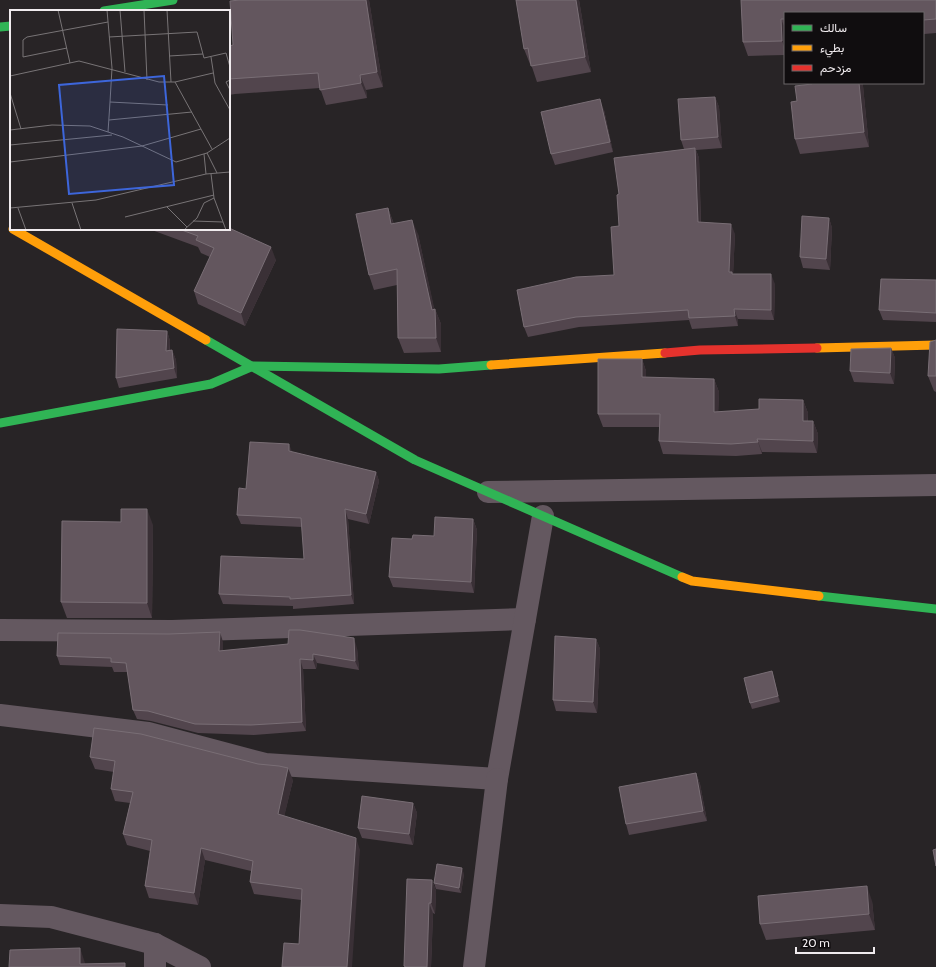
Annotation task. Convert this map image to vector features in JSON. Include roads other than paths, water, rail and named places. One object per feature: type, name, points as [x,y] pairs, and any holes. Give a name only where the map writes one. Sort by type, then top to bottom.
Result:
[{"type":"street","points":[[110,10],[173,0]]},
{"type":"street","points":[[0,28],[10,26]]},
{"type":"street","points":[[15,230],[415,460],[692,581],[936,609]]},
{"type":"street","points":[[0,423],[211,384],[253,366],[438,369],[700,350],[936,345]]},
{"type":"street","points":[[488,492],[936,485]]},
{"type":"street","points":[[474,967],[497,779],[543,516]]},
{"type":"street","points":[[0,630],[172,631],[525,619]]},
{"type":"street","points":[[0,715],[148,733],[265,764],[497,779]]},
{"type":"street","points":[[0,915],[51,917],[155,944],[200,967]]},
{"type":"street","points":[[155,944],[155,967]]}]
